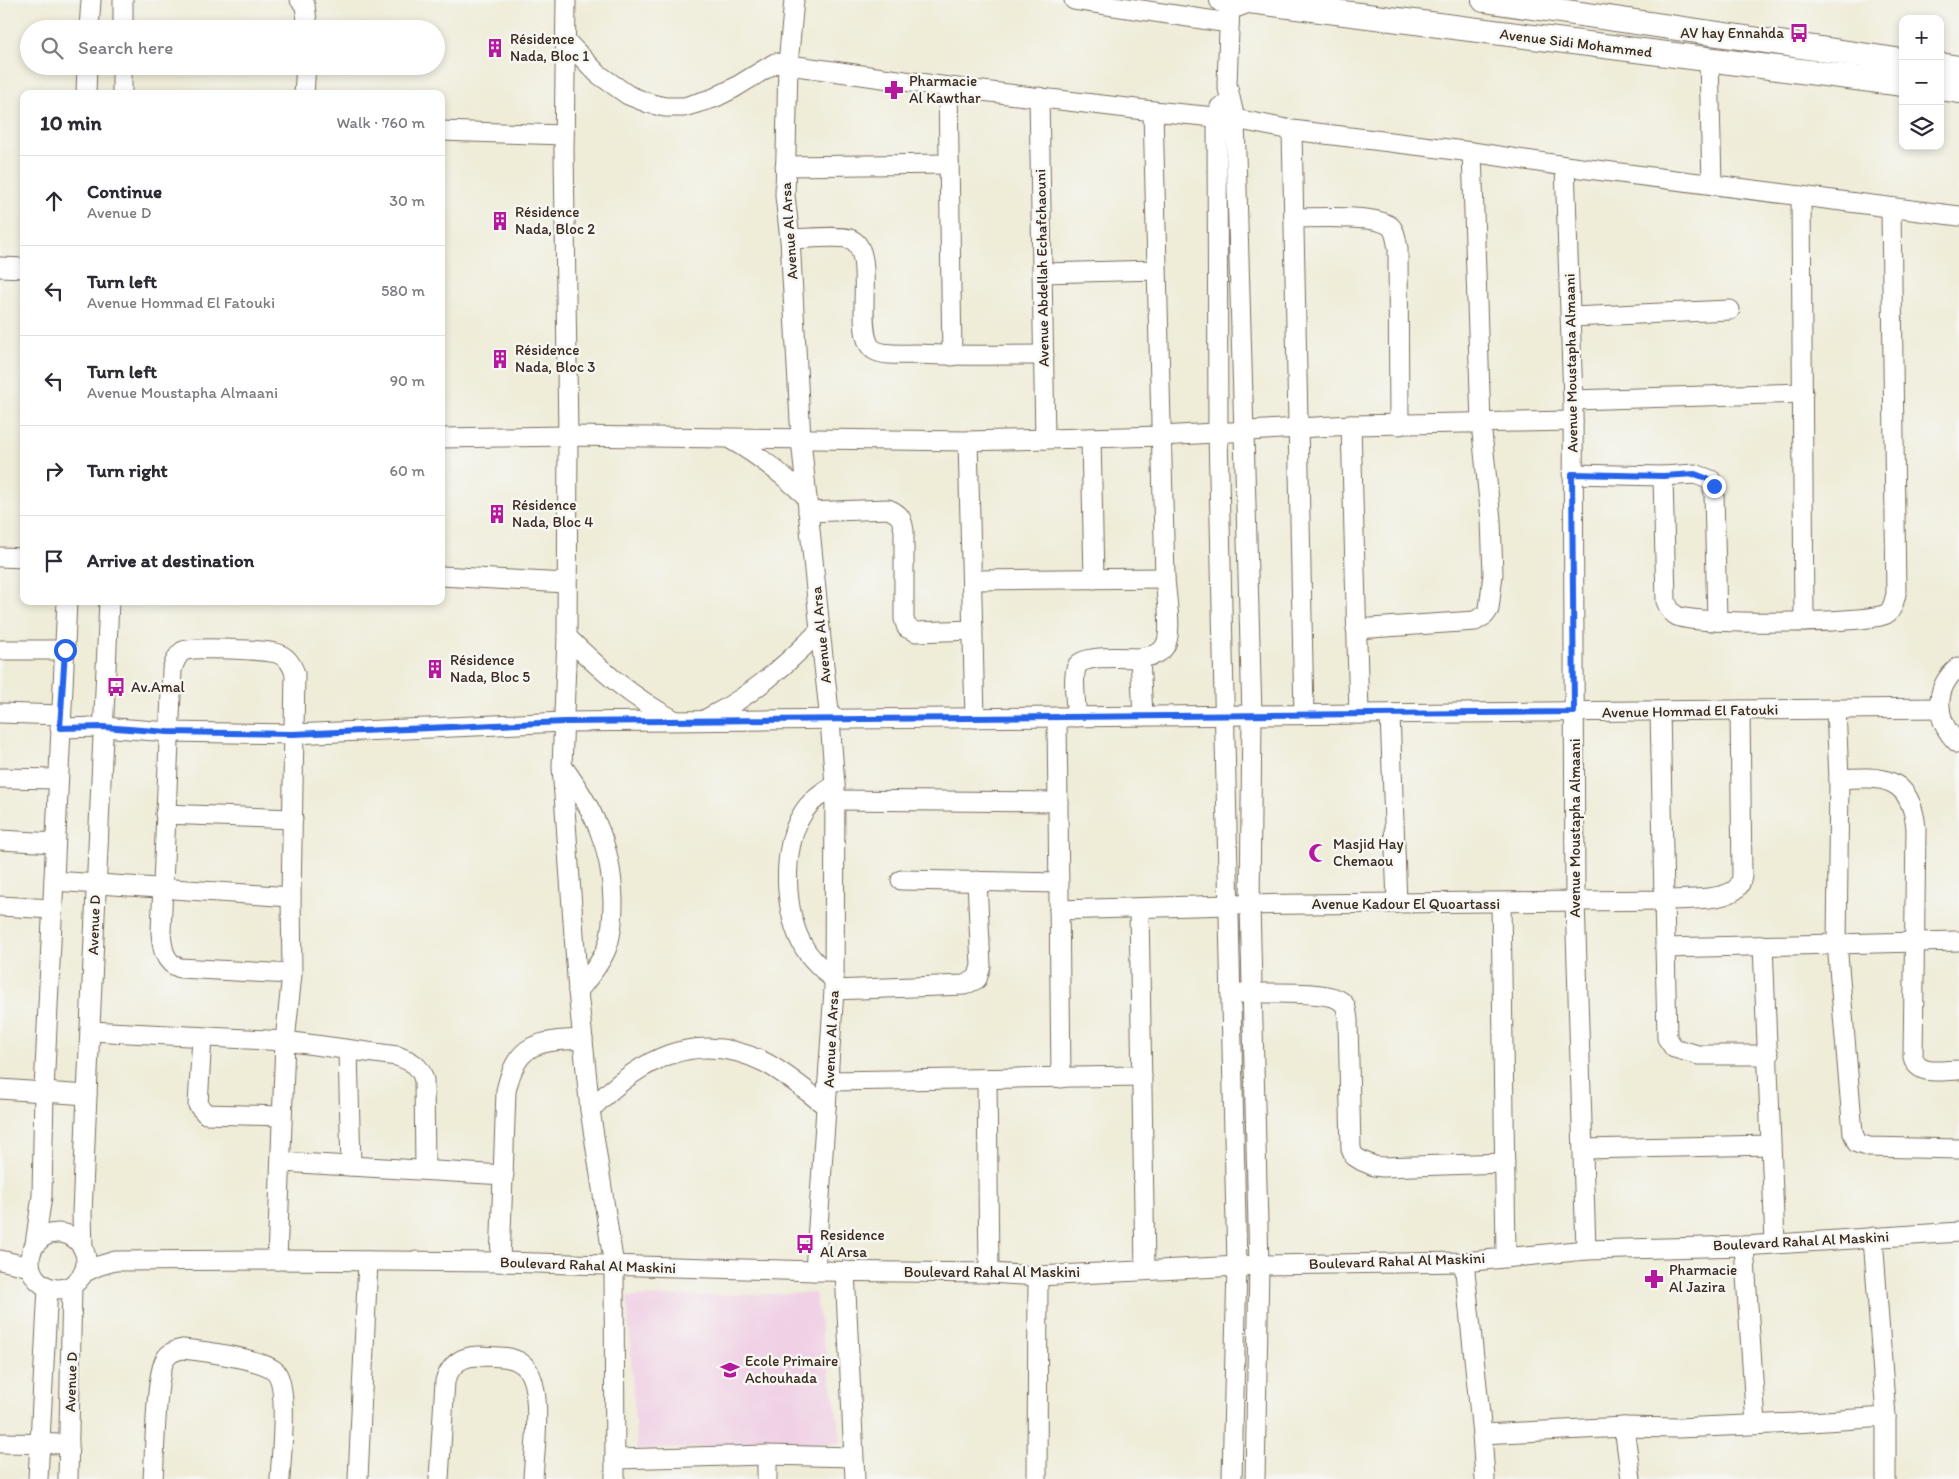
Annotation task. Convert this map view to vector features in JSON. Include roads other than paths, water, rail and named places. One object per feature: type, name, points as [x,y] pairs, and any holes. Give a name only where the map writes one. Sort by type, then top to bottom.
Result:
[{"type":"main road","name":"Avenue Sidi Mohammed","points":[[1484,0],[1899,60]]},
{"type":"main road","name":"Avenue Sidi Mohammed","points":[[1236,5],[1899,84]]},
{"type":"main road","points":[[1944,66],[1959,68]]},
{"type":"main road","points":[[1944,89],[1959,91]]},
{"type":"street","points":[[90,20],[91,0]]},
{"type":"street","points":[[123,0],[123,20]]},
{"type":"street","points":[[300,0],[305,5],[307,20]]},
{"type":"street","points":[[566,0],[564,135],[568,436],[567,637],[562,767],[578,991],[590,1110],[614,1266],[615,1479]]},
{"type":"street","name":"Avenue Al Arsa","points":[[794,0],[788,64],[785,196],[790,239],[801,439],[830,720],[835,793],[834,985],[815,1271]]},
{"type":"street","points":[[1074,0],[1236,5],[1227,84],[1217,118],[1218,434],[1237,1266],[1232,1479]]},
{"type":"street","points":[[565,40],[598,74],[628,95],[648,103],[666,107],[684,107],[704,102],[734,88],[776,63],[788,64],[948,87],[1235,119],[1292,130],[1959,216]]},
{"type":"street","points":[[1709,60],[1712,184]]},
{"type":"street","points":[[86,90],[87,75]]},
{"type":"street","points":[[122,75],[122,90]]},
{"type":"street","points":[[304,90],[305,75]]},
{"type":"street","points":[[1227,84],[1235,119],[1246,432],[1252,715],[1250,905],[1259,1265],[1255,1479]]},
{"type":"street","points":[[948,87],[952,356]]},
{"type":"street","name":"Avenue Abdellah Echafchaouni","points":[[1039,97],[1045,439]]},
{"type":"street","points":[[1077,717],[1075,671],[1080,662],[1088,658],[1140,658],[1157,654],[1165,646],[1169,626],[1165,578],[1153,111]]},
{"type":"street","points":[[1292,130],[1304,715]]},
{"type":"street","points":[[445,131],[564,135]]},
{"type":"street","points":[[1356,629],[1475,621],[1485,615],[1489,609],[1493,574],[1491,520],[1481,423],[1472,152]]},
{"type":"street","points":[[785,166],[949,164]]},
{"type":"street","name":"Avenue Moustapha Almaani","points":[[1565,166],[1573,400],[1575,901],[1586,1250]]},
{"type":"street","points":[[1800,196],[1804,622]]},
{"type":"street","points":[[1663,476],[1666,601],[1668,608],[1678,616],[1717,621],[1804,622],[1872,618],[1885,614],[1890,610],[1896,594],[1891,208]]},
{"type":"street","points":[[1294,218],[1361,219],[1378,221],[1391,227],[1396,237],[1398,248],[1399,425]]},
{"type":"street","points":[[790,239],[837,238],[850,239],[855,242],[864,268],[865,336],[870,347],[876,351],[889,354],[952,356],[1044,355]]},
{"type":"street","points":[[0,267],[20,268]]},
{"type":"street","points":[[1042,273],[1157,270]]},
{"type":"street","points":[[1571,317],[1730,310]]},
{"type":"street","points":[[1573,400],[1803,393]]},
{"type":"street","points":[[445,438],[568,436],[968,441],[1218,434],[1351,425],[1573,421]]},
{"type":"street","points":[[1351,425],[1359,714]]},
{"type":"street","points":[[728,438],[776,469],[808,505],[888,509],[898,513],[902,519],[904,531],[904,619],[907,628],[916,632],[973,630]]},
{"type":"street","points":[[1091,438],[1094,579]]},
{"type":"street","points":[[968,441],[975,718]]},
{"type":"street","points":[[1572,474],[1663,476],[1695,474],[1711,480],[1714,486],[1717,621]]},
{"type":"street","points":[[0,557],[20,558]]},
{"type":"street","points":[[445,576],[566,583]]},
{"type":"street","points":[[972,580],[1165,578]]},
{"type":"street","points":[[0,1260],[32,1255],[46,1235],[60,1233],[74,1238],[81,1266],[59,1289],[48,1287],[37,1280],[32,1255],[42,1196],[44,1091],[67,605]]},
{"type":"street","name":"Avenue D","points":[[68,1479],[81,1266],[109,605]]},
{"type":"street","points":[[702,721],[734,704],[758,688],[800,651],[820,630]]},
{"type":"street","points":[[567,637],[626,691],[650,707],[677,721]]},
{"type":"street","points":[[277,1260],[285,1041],[292,974],[291,897],[295,674],[290,661],[272,651],[197,649],[184,651],[174,664],[172,670],[168,732],[161,945],[165,957],[174,966],[180,968],[292,974]]},
{"type":"street","points":[[0,650],[65,650]]},
{"type":"street","points":[[1140,658],[1143,716]]},
{"type":"street","points":[[1959,667],[1945,684],[1940,700],[1940,708],[1946,728],[1959,744]]},
{"type":"street","name":"Avenue Hommad El Fatouki","points":[[0,713],[103,727],[168,732],[293,734],[564,722],[1940,708]]},
{"type":"street","points":[[1836,709],[1839,779],[1837,943],[1849,1092],[1856,1140],[1860,1144],[1869,1147],[1959,1149]]},
{"type":"street","name":"Avenue Kadour El Quoartassi","points":[[1059,910],[1229,905],[1663,900],[1722,895],[1734,891],[1740,885],[1742,876],[1740,710]]},
{"type":"street","points":[[1660,711],[1663,900],[1668,1038],[1674,1048],[1698,1055],[1769,1055]]},
{"type":"street","points":[[1390,714],[1398,903]]},
{"type":"street","points":[[1057,717],[1061,1078]]},
{"type":"street","points":[[562,767],[591,810],[604,839],[610,864],[613,893],[609,942],[601,961],[578,991]]},
{"type":"street","points":[[1839,779],[1872,777],[1887,780],[1900,787],[1910,801],[1915,815],[1916,828],[1914,1062],[1922,1069],[1928,1071],[1959,1070]]},
{"type":"street","points":[[0,778],[58,780]]},
{"type":"street","points":[[977,881],[981,966],[979,976],[974,982],[954,987],[834,985],[811,957],[800,939],[790,910],[788,887],[789,851],[796,825],[810,804],[835,793],[1058,802]]},
{"type":"street","points":[[165,814],[293,819]]},
{"type":"street","points":[[0,840],[55,842]]},
{"type":"street","points":[[901,880],[1059,883]]},
{"type":"street","points":[[54,882],[291,897]]},
{"type":"street","points":[[1501,903],[1506,1256]]},
{"type":"street","points":[[0,906],[52,909]]},
{"type":"street","points":[[1139,908],[1145,1270]]},
{"type":"street","points":[[1665,948],[1959,941]]},
{"type":"street","points":[[1763,945],[1769,1055],[1775,1243]]},
{"type":"street","points":[[1232,993],[1320,994],[1341,1000],[1345,1006],[1348,1020],[1351,1150],[1354,1156],[1362,1162],[1374,1166],[1394,1168],[1505,1163]]},
{"type":"street","points":[[90,1031],[285,1041],[348,1051],[397,1056],[413,1063],[422,1071],[424,1080],[425,1170]]},
{"type":"street","points":[[202,1037],[198,1105],[206,1114],[282,1116]]},
{"type":"street","points":[[500,1262],[506,1091],[510,1076],[517,1060],[536,1044],[548,1040],[583,1039]]},
{"type":"street","points":[[590,1110],[624,1079],[648,1063],[671,1053],[696,1048],[724,1050],[750,1056],[778,1071],[826,1106]]},
{"type":"street","points":[[348,1051],[351,1166]]},
{"type":"street","points":[[829,1081],[1142,1076]]},
{"type":"street","points":[[987,1079],[989,1272]]},
{"type":"street","points":[[0,1089],[87,1095]]},
{"type":"street","points":[[1584,1149],[1771,1145]]},
{"type":"street","points":[[281,1162],[504,1175]]},
{"type":"street","name":"Boulevard Rahal Al Maskini","points":[[81,1266],[100,1257],[115,1261],[500,1262],[815,1271],[989,1272],[1038,1276],[1259,1265],[1464,1262],[1506,1256],[1586,1250],[1744,1246],[1959,1232]]},
{"type":"street","points":[[1873,1237],[1886,1416],[1886,1479]]},
{"type":"street","points":[[1744,1246],[1756,1424]]},
{"type":"street","points":[[358,1479],[368,1261]]},
{"type":"street","points":[[1464,1262],[1485,1479]]},
{"type":"street","points":[[845,1271],[855,1479]]},
{"type":"street","points":[[1037,1479],[1038,1276]]},
{"type":"street","name":"Avenue D","points":[[38,1479],[48,1287]]},
{"type":"street","points":[[153,1479],[159,1387],[162,1369],[167,1356],[176,1350],[183,1349],[225,1355],[269,1366],[276,1371],[280,1379],[283,1400],[280,1479]]},
{"type":"street","points":[[439,1479],[445,1381],[448,1372],[457,1361],[473,1356],[506,1358],[520,1362],[527,1368],[534,1384],[537,1398],[533,1479]]},
{"type":"street","points":[[1482,1434],[1624,1427],[1678,1428],[1795,1423],[1886,1416]]},
{"type":"street","points":[[1624,1427],[1631,1479]]},
{"type":"street","points":[[0,1443],[69,1444]]},
{"type":"street","points":[[615,1459],[767,1454],[853,1457]]},
{"type":"street","points":[[767,1454],[767,1479]]},
{"type":"place","name":"AV hay Ennahda","points":[[1799,33]]},
{"type":"place","name":"Résidence Nada, Bloc 1","points":[[495,48]]},
{"type":"place","name":"Pharmacie Al Kawthar","points":[[894,90]]},
{"type":"place","name":"Résidence Nada, Bloc 2","points":[[500,221]]},
{"type":"place","name":"Résidence Nada, Bloc 3","points":[[500,359]]},
{"type":"place","name":"Résidence Nada, Bloc 4","points":[[497,514]]},
{"type":"place","name":"Résidence Nada, Bloc 5","points":[[435,669]]},
{"type":"place","name":"Av.Amal","points":[[116,687]]},
{"type":"place","name":"Masjid Hay Chemaou","points":[[1318,853]]},
{"type":"place","name":"Residence Al Arsa","points":[[805,1244]]},
{"type":"place","name":"Pharmacie Al Jazira","points":[[1654,1279]]},
{"type":"place","name":"Ecole Primaire Achouhada","points":[[730,1370]]}]
